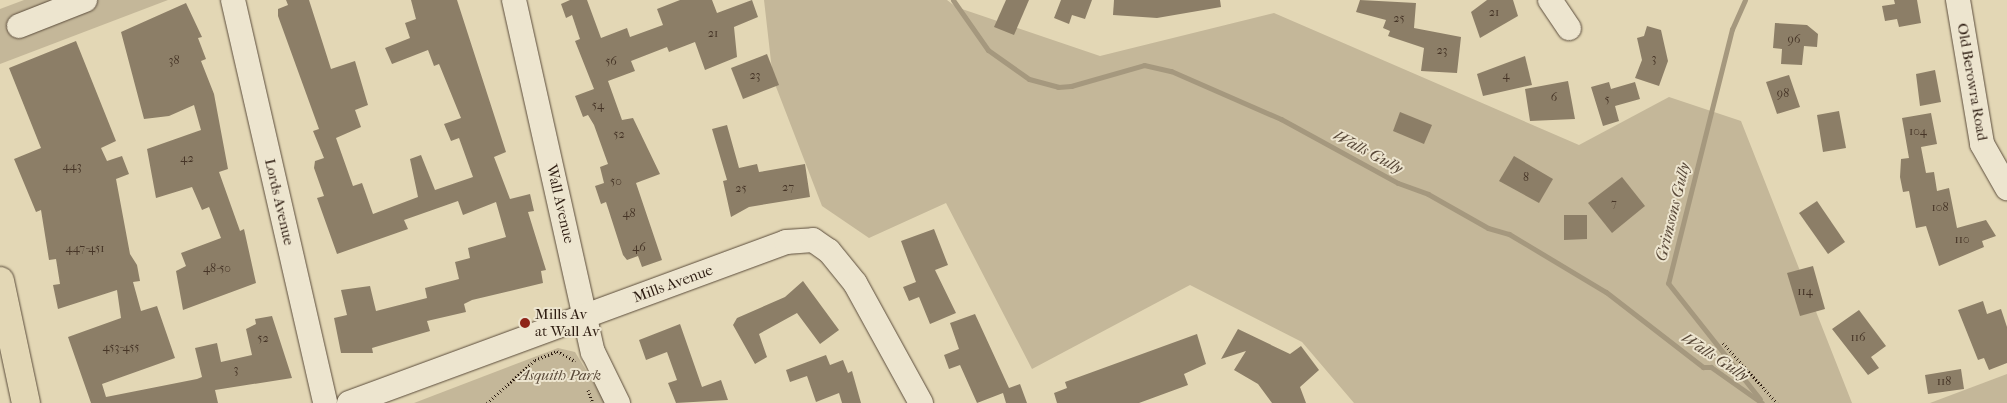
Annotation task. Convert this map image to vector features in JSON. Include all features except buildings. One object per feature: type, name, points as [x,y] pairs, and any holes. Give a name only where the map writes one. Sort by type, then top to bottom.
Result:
[{"type":"main road","points":[[0,281],[26,403]]},
{"type":"street","points":[[19,26],[84,0]]},
{"type":"street","name":"Lords Avenue","points":[[232,0],[325,403]]},
{"type":"street","name":"Wall Avenue","points":[[514,0],[593,352],[618,403]]},
{"type":"street","points":[[1550,0],[1569,28]]},
{"type":"street","name":"Old Berowra Road","points":[[1958,0],[1982,144],[2007,188]]},
{"type":"street","name":"Mills Avenue","points":[[349,403],[786,242],[813,240],[829,251],[855,283],[921,403]]},
{"type":"path","points":[[1722,343],[1777,403]]},
{"type":"path","points":[[566,346],[566,353],[577,365]]},
{"type":"path","points":[[487,403],[535,360],[566,353]]},
{"type":"path","points":[[585,384],[593,403]]},
{"type":"green space","points":[[24,0],[168,0],[0,64],[0,9]]},
{"type":"green space","points":[[764,0],[947,0],[956,7],[1100,56],[1274,13],[1579,145],[1669,97],[1741,121],[1852,403],[1354,403],[1302,342],[1190,285],[1032,369],[946,203],[869,238],[822,206],[773,79]]},
{"type":"green space","name":"Asquith Park","points":[[558,348],[575,352],[606,403],[414,403]]},
{"type":"green space","points":[[2007,374],[2007,403],[1930,403]]},
{"type":"waterway","name":"Walls Gully","points":[[953,0],[988,50],[1029,79],[1058,87],[1071,86],[1144,65],[1171,71],[1281,119],[1398,183],[1428,194],[1488,228],[1509,234],[1606,292],[1703,367],[1711,367],[1762,403]]},
{"type":"waterway","name":"Grimsons Gully","points":[[1745,0],[1732,29],[1668,283],[1760,399]]},
{"type":"place","name":"Mills Av at Wall Av","points":[[525,323]]}]
